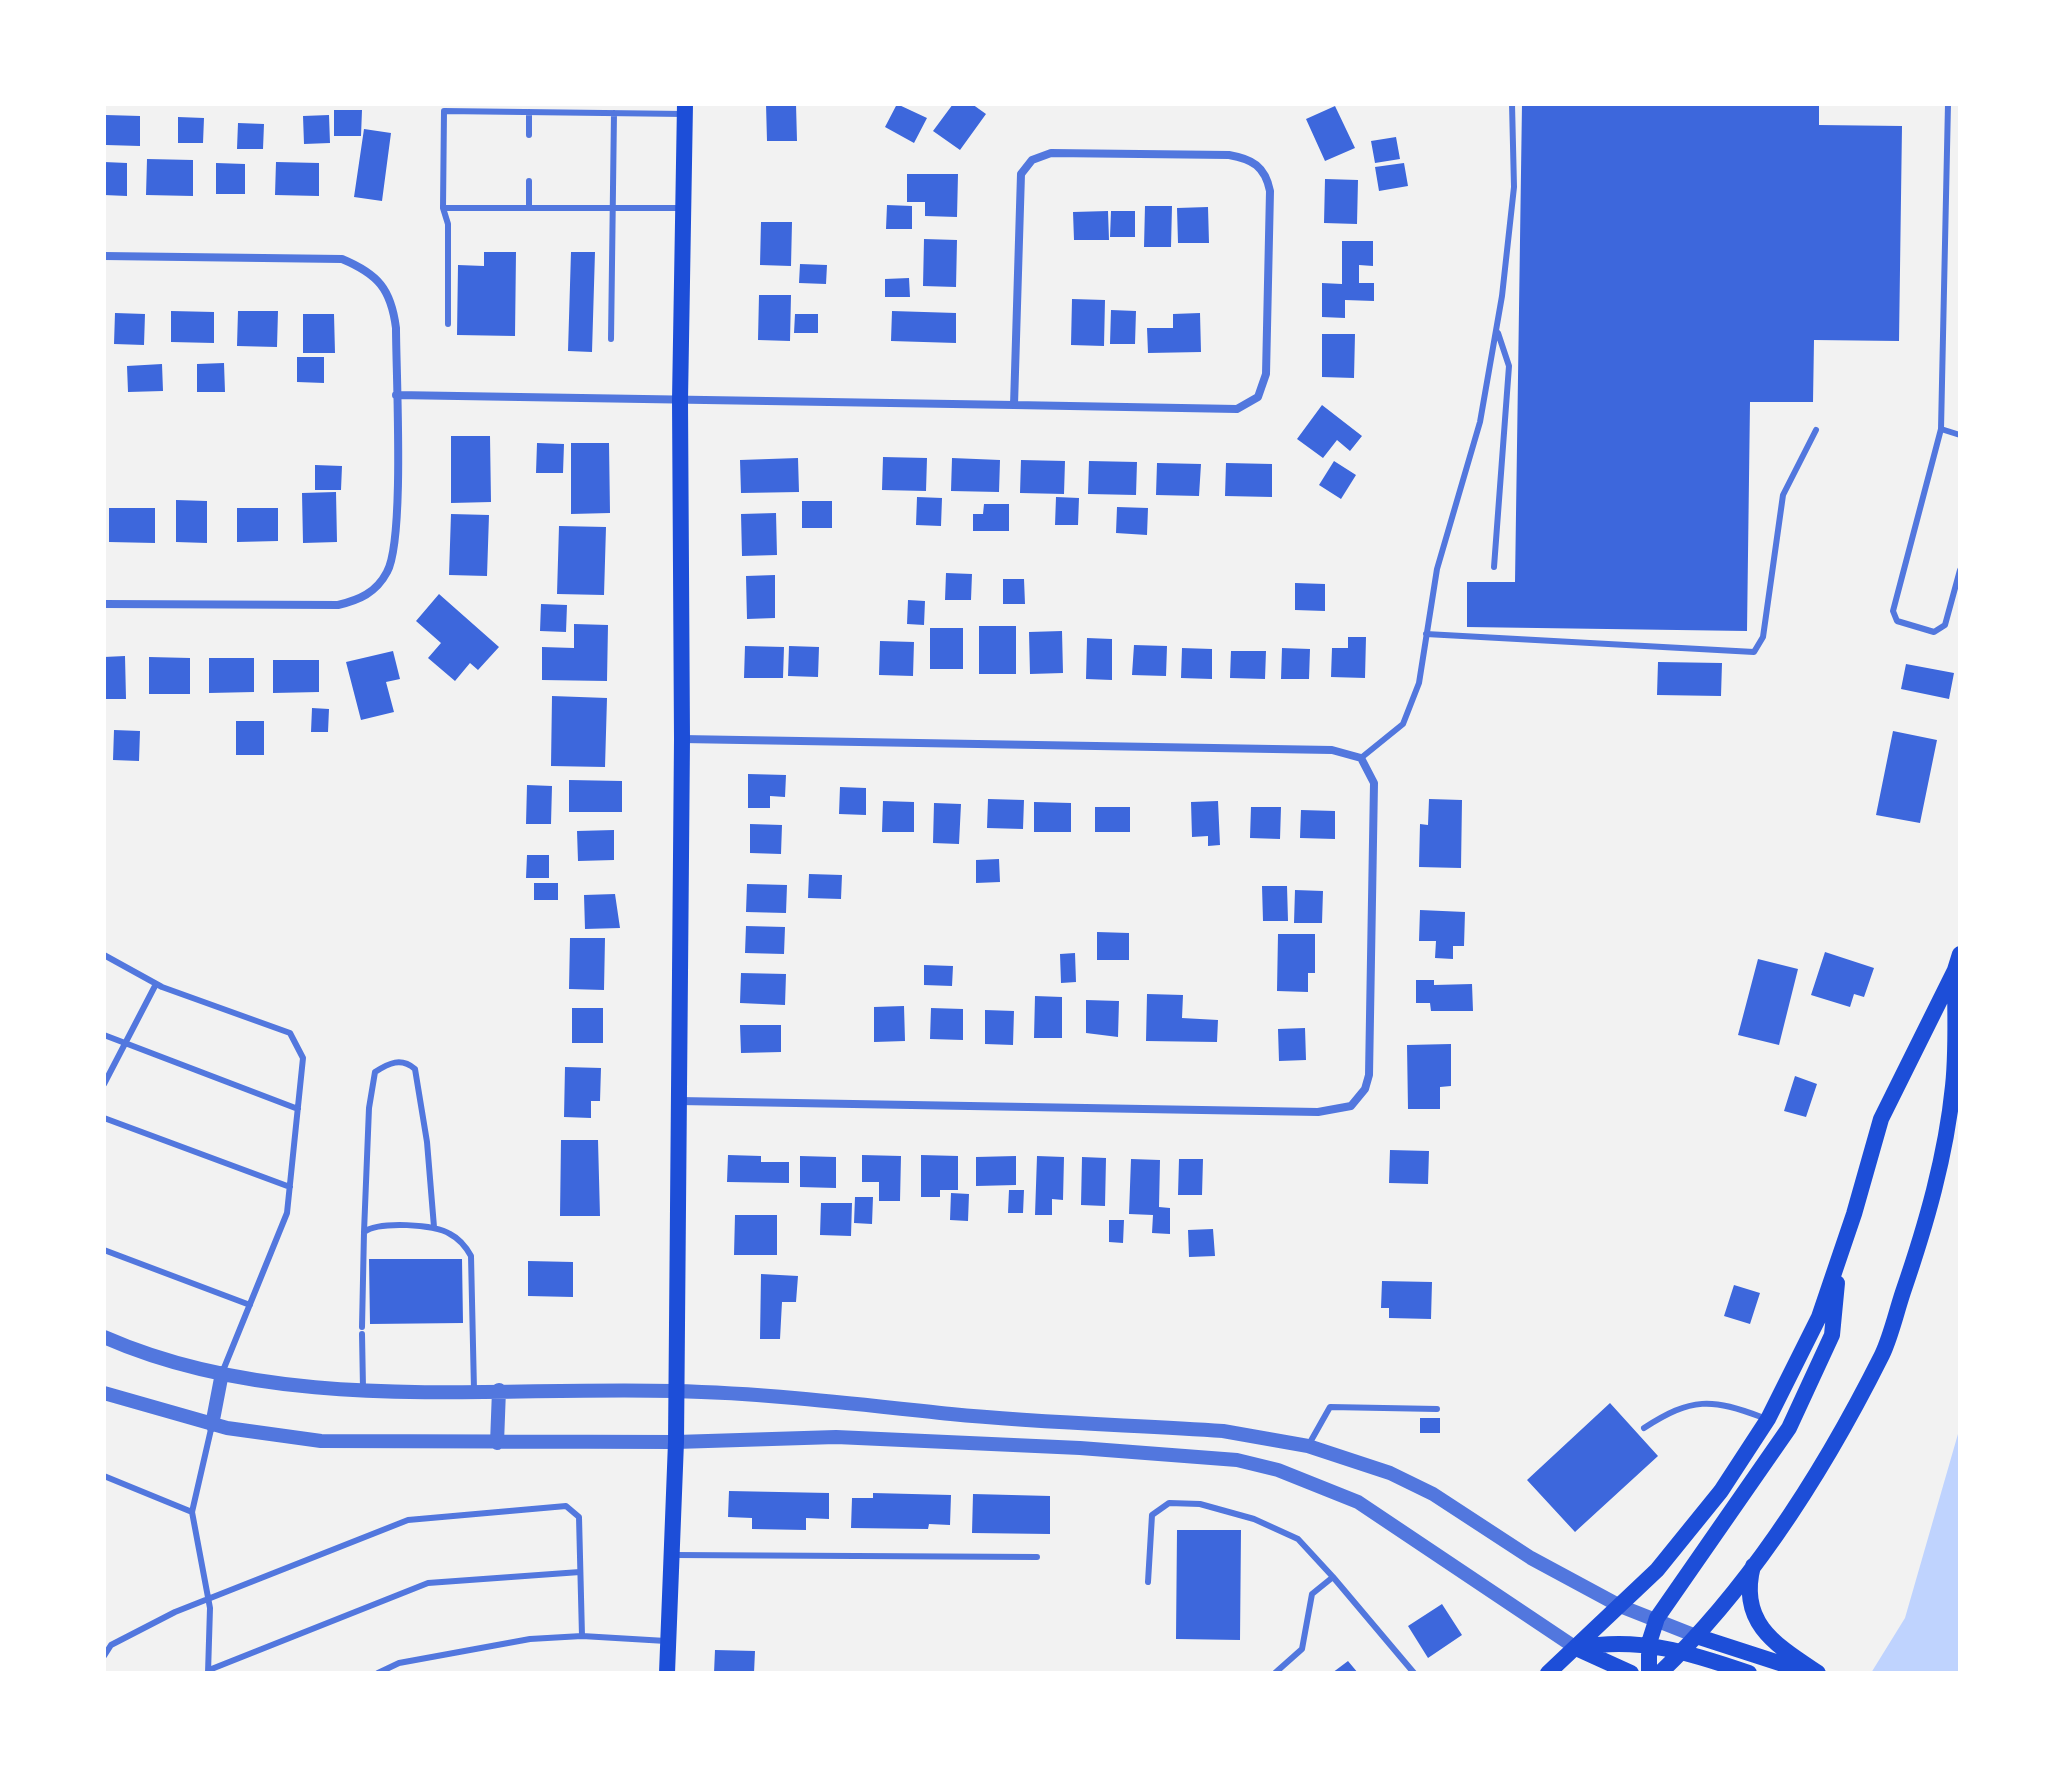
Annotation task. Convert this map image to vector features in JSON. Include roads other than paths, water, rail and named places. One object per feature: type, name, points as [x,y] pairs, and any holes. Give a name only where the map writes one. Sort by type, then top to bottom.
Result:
[{"type":"main road","points":[[667,1673],[674,1555],[676,1442],[682,739],[680,400],[685,109]]},
{"type":"main road","points":[[1548,1673],[1620,1606],[1696,1524],[1768,1419],[1819,1317],[1881,1119],[1958,962]]},
{"type":"main road","points":[[1660,1673],[1696,1636],[1755,1562],[1813,1479],[1888,1338],[1923,1232],[1947,1135],[1954,1083],[1958,962]]},
{"type":"main road","points":[[1649,1673],[1649,1643],[1657,1618],[1789,1428],[1832,1335],[1840,1257]]},
{"type":"main road","points":[[1755,1562],[1748,1600],[1753,1616],[1767,1634],[1818,1673]]},
{"type":"main road","points":[[1696,1636],[1811,1673]]},
{"type":"main road","points":[[1576,1648],[1609,1642],[1649,1643],[1749,1673]]},
{"type":"main road","points":[[1576,1648],[1631,1673]]},
{"type":"street","points":[[396,395],[1237,409],[1258,397],[1266,374],[1270,207],[1268,179],[1262,169],[1246,158],[1229,155],[1051,153],[1032,160],[1021,174],[1019,189],[1014,405]]},
{"type":"street","points":[[104,256],[323,257],[342,259],[363,268],[392,302],[396,395],[393,558],[387,574],[369,594],[338,605],[104,604]]},
{"type":"street","points":[[679,1101],[1339,1111],[1357,1102],[1369,1075],[1374,783],[1361,758],[1332,750],[682,739]]},
{"type":"street","points":[[104,1337],[186,1365],[292,1385],[675,1391],[827,1399],[993,1417],[1223,1431],[1308,1446],[1350,1458],[1433,1494],[1531,1558],[1620,1606],[1657,1618],[1696,1636]]},
{"type":"street","points":[[212,1425],[222,1373]]},
{"type":"street","points":[[497,1443],[499,1390]]},
{"type":"street","points":[[104,1393],[212,1425],[321,1441],[676,1442],[836,1437],[1095,1448],[1237,1460],[1278,1470],[1358,1502],[1576,1648]]},
{"type":"lane","points":[[1361,758],[1403,724],[1419,683],[1437,569],[1480,422],[1497,329],[1514,187],[1512,104]]},
{"type":"lane","points":[[1948,104],[1941,429],[1893,611],[1897,621],[1934,632],[1945,625],[1960,570]]},
{"type":"lane","points":[[448,324],[448,224],[443,208],[444,111],[614,113],[685,109]]},
{"type":"lane","points":[[529,112],[529,135]]},
{"type":"lane","points":[[611,339],[614,113]]},
{"type":"lane","points":[[529,181],[529,208]]},
{"type":"lane","points":[[443,208],[683,208]]},
{"type":"lane","points":[[1494,567],[1509,366],[1497,329]]},
{"type":"lane","points":[[1941,429],[1960,435]]},
{"type":"lane","points":[[1426,634],[1754,652],[1763,637],[1783,495],[1816,430]]},
{"type":"lane","points":[[104,955],[156,984],[290,1033],[303,1058],[287,1213],[222,1373]]},
{"type":"lane","points":[[104,1084],[156,984]]},
{"type":"lane","points":[[104,1035],[123,1045],[298,1109]]},
{"type":"lane","points":[[363,1388],[368,1139],[375,1072],[396,1061],[408,1063],[415,1069],[427,1142],[434,1227]]},
{"type":"lane","points":[[104,1118],[290,1187]]},
{"type":"lane","points":[[364,1232],[374,1226],[434,1227],[464,1244],[471,1256],[474,1390]]},
{"type":"lane","points":[[104,1250],[250,1305]]},
{"type":"lane","points":[[1644,1428],[1673,1410],[1703,1402],[1768,1419]]},
{"type":"lane","points":[[1308,1446],[1330,1407],[1437,1409]]},
{"type":"lane","points":[[212,1425],[192,1512],[208,1597],[208,1671],[428,1583],[580,1572]]},
{"type":"lane","points":[[104,1476],[192,1512]]},
{"type":"lane","points":[[1148,1582],[1152,1515],[1169,1503],[1200,1504],[1269,1526],[1298,1539],[1414,1673]]},
{"type":"lane","points":[[104,1656],[111,1645],[208,1597],[408,1520],[566,1506],[579,1517],[582,1636]]},
{"type":"lane","points":[[674,1555],[1037,1557]]},
{"type":"lane","points":[[1275,1673],[1302,1649],[1312,1594],[1333,1577]]},
{"type":"lane","points":[[378,1673],[399,1663],[530,1639],[582,1636],[669,1641]]},
{"type":"water","points":[[1960,1427],[1960,1673],[1871,1673],[1905,1618]]}]
